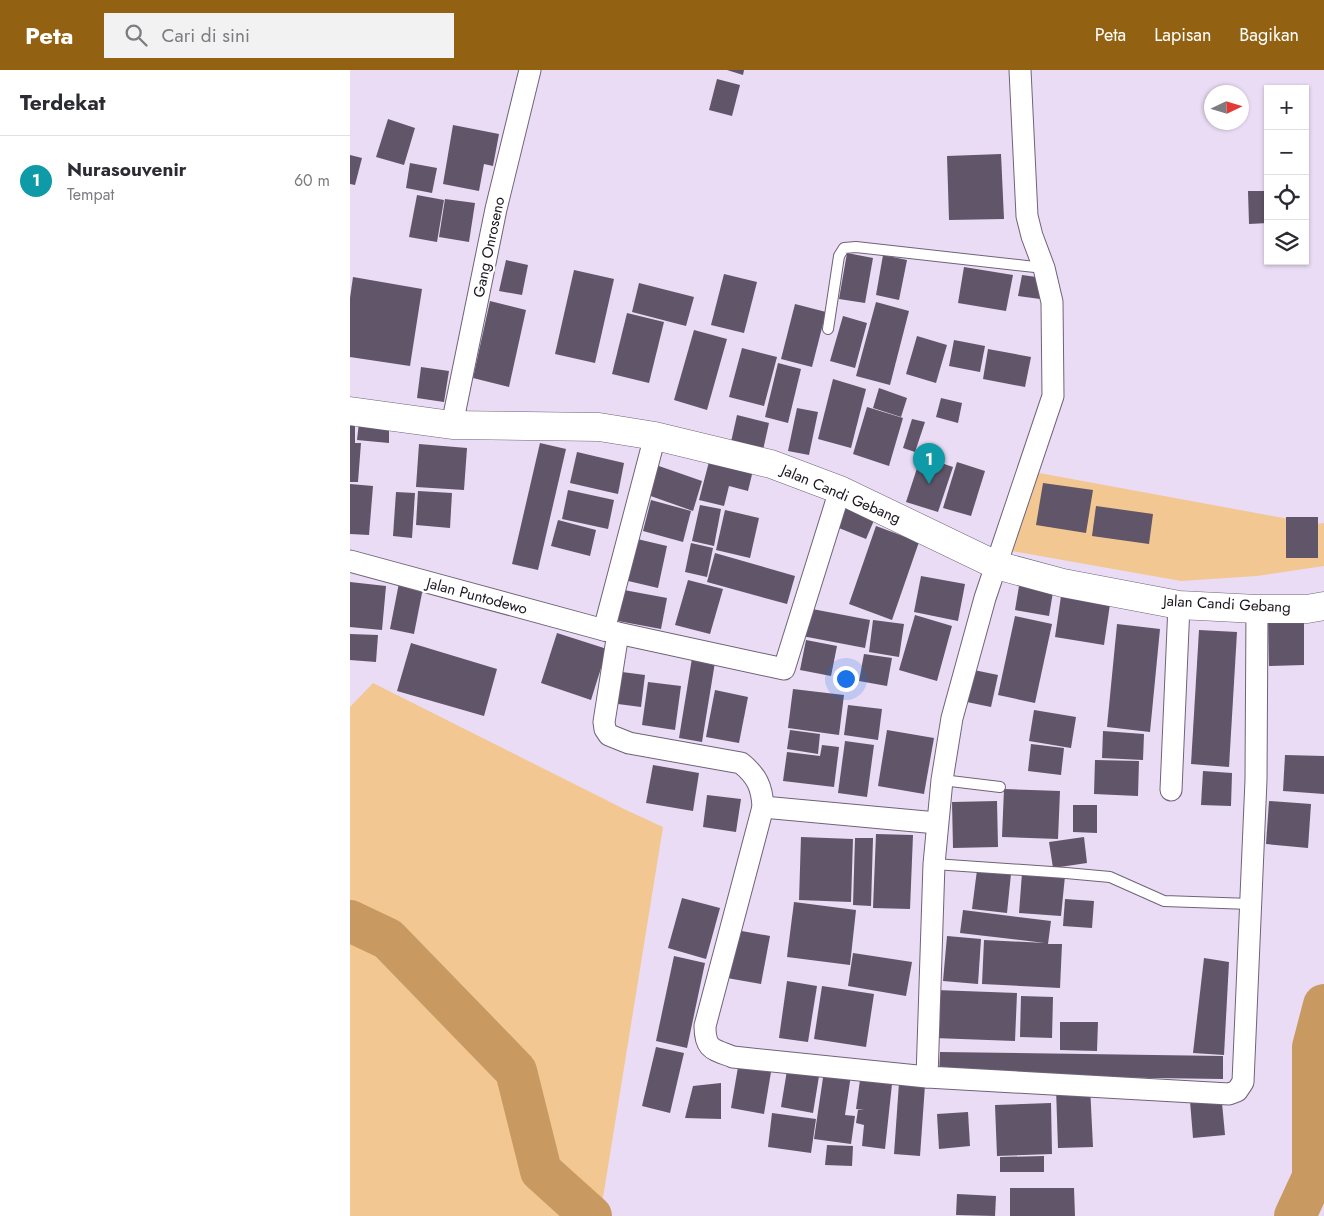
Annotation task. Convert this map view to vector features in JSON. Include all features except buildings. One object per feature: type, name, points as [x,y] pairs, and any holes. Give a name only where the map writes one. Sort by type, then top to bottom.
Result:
[{"type":"main road","name":"Jalan Candi Gebang","points":[[350,411],[452,425],[599,427],[655,436],[772,464],[840,490],[996,565],[1063,583],[1180,605],[1257,609],[1307,609],[1324,606]]},
{"type":"street","name":"Gang Onroseno","points":[[452,425],[496,209],[530,70]]},
{"type":"street","points":[[927,1077],[934,864],[942,780],[952,718],[985,598],[1053,396],[1052,302],[1044,268],[1032,236],[1028,216],[1020,70]]},
{"type":"street","points":[[655,436],[611,632],[604,722],[605,729],[609,735],[629,743],[741,763],[753,772],[762,792],[763,807],[705,1026],[705,1038],[710,1048],[733,1057],[927,1077],[1229,1094],[1237,1091],[1243,1082],[1251,904],[1256,780],[1257,609]]},
{"type":"street","name":"Jalan Puntodewo","points":[[350,561],[611,632],[784,669],[840,490]]},
{"type":"street","points":[[1171,790],[1180,605]]},
{"type":"street","points":[[763,807],[937,823]]},
{"type":"lane","points":[[828,329],[839,256],[844,248],[856,247],[1044,268]]},
{"type":"lane","points":[[942,780],[1000,787]]},
{"type":"lane","points":[[934,864],[1110,877],[1164,901],[1251,904]]},
{"type":"shaded area","points":[[1023,470],[1316,524],[1324,523],[1324,566],[1257,576],[1181,581],[1006,550]]},
{"type":"shaded area","points":[[373,683],[663,827],[600,1216],[350,1216],[350,707]]},
{"type":"waterway","points":[[350,921],[388,939],[516,1071],[541,1171],[591,1216]]},
{"type":"waterway","points":[[1295,1216],[1313,1177],[1313,1047],[1324,1005]]},
{"type":"place","name":"Nurasouvenir","points":[[929,484]]}]
